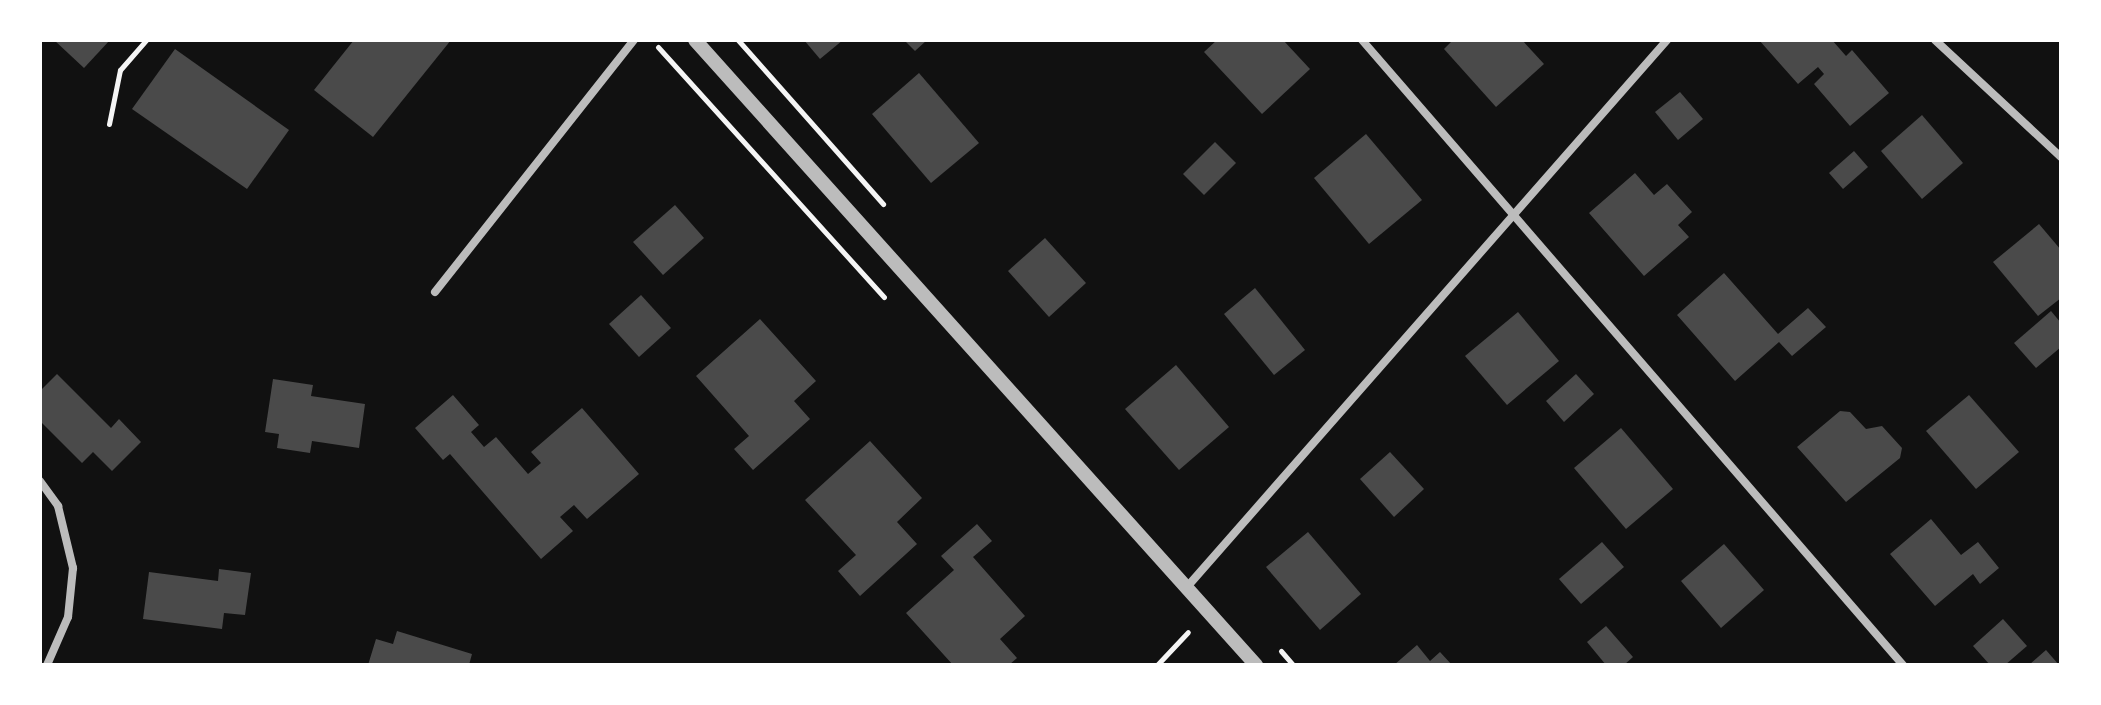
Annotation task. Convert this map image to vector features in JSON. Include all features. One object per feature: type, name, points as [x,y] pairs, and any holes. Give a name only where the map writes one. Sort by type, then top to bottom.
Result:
[{"type":"street","points":[[435,292],[634,40]]},
{"type":"street","points":[[695,40],[1256,665]]},
{"type":"street","points":[[1362,40],[1903,665]]},
{"type":"street","points":[[1187,587],[1512,211],[1667,40]]},
{"type":"street","points":[[1935,40],[2061,157]]},
{"type":"street","points":[[40,481],[58,506],[73,568],[68,617],[47,665]]},
{"type":"path","points":[[109,124],[120,70],[146,40]]},
{"type":"path","points":[[1157,665],[1188,632]]},
{"type":"building","points":[[54,40],[110,40],[84,68]]},
{"type":"building","points":[[354,40],[451,40],[373,137],[314,90]]},
{"type":"building","points":[[804,40],[843,40],[820,59]]},
{"type":"building","points":[[904,40],[927,40],[915,51]]},
{"type":"building","points":[[1217,40],[1283,40],[1310,69],[1262,114],[1204,52]]},
{"type":"building","points":[[1453,40],[1522,40],[1544,64],[1496,107],[1444,49]]},
{"type":"building","points":[[1759,40],[1832,40],[1846,56],[1852,50],[1889,93],[1850,126],[1814,84],[1824,74],[1818,67],[1798,84]]},
{"type":"building","points":[[175,49],[289,130],[247,189],[132,109]]},
{"type":"building","points":[[919,73],[979,143],[931,183],[872,114]]},
{"type":"building","points":[[1680,92],[1703,119],[1678,140],[1655,112]]},
{"type":"building","points":[[1922,115],[1963,163],[1922,199],[1881,151]]},
{"type":"building","points":[[1366,134],[1422,200],[1369,244],[1314,178]]},
{"type":"building","points":[[1215,142],[1236,163],[1204,195],[1183,174]]},
{"type":"building","points":[[1854,151],[1868,167],[1843,189],[1829,173]]},
{"type":"building","points":[[1635,173],[1654,195],[1667,184],[1692,212],[1678,225],[1689,237],[1644,276],[1589,213]]},
{"type":"building","points":[[675,205],[704,238],[663,275],[633,242]]},
{"type":"building","points":[[2039,224],[2061,250],[2061,298],[2038,316],[1993,262]]},
{"type":"building","points":[[1045,238],[1086,283],[1049,317],[1008,271]]},
{"type":"building","points":[[1724,273],[1778,334],[1808,308],[1826,327],[1792,356],[1779,342],[1735,381],[1677,315]]},
{"type":"building","points":[[1255,288],[1305,350],[1274,375],[1224,314]]},
{"type":"building","points":[[641,295],[671,328],[639,357],[609,324]]},
{"type":"building","points":[[2051,311],[2061,323],[2061,347],[2036,368],[2014,343]]},
{"type":"building","points":[[1518,312],[1559,361],[1507,405],[1465,356]]},
{"type":"building","points":[[760,319],[816,381],[794,401],[810,419],[753,470],[734,449],[749,436],[696,376]]},
{"type":"building","points":[[1176,365],[1229,427],[1179,470],[1125,409]]},
{"type":"building","points":[[57,374],[111,428],[119,419],[141,442],[112,471],[93,452],[82,463],[40,421],[40,391]]},
{"type":"building","points":[[1576,374],[1594,394],[1564,422],[1546,401]]},
{"type":"building","points":[[273,379],[313,385],[311,396],[365,404],[359,448],[312,441],[310,453],[277,448],[279,434],[265,432]]},
{"type":"building","points":[[453,395],[479,425],[471,432],[484,447],[496,437],[528,474],[541,463],[531,452],[582,408],[639,474],[587,519],[574,505],[560,517],[573,531],[541,559],[450,454],[443,460],[415,428]]},
{"type":"building","points":[[1969,395],[2019,452],[1976,489],[1926,431]]},
{"type":"building","points":[[1840,411],[1850,412],[1866,429],[1882,426],[1902,448],[1900,458],[1846,502],[1797,447]]},
{"type":"building","points":[[1621,428],[1673,489],[1626,529],[1574,468]]},
{"type":"building","points":[[870,441],[922,498],[897,522],[917,544],[860,596],[838,571],[856,555],[805,500]]},
{"type":"building","points":[[1390,452],[1424,489],[1394,517],[1360,479]]},
{"type":"building","points":[[1931,519],[1961,555],[1978,542],[1999,568],[1980,584],[1973,574],[1935,606],[1890,554]]},
{"type":"building","points":[[977,524],[992,541],[973,557],[1025,616],[1000,639],[1017,658],[1009,665],[953,665],[906,613],[954,570],[941,556]]},
{"type":"building","points":[[1308,532],[1361,594],[1320,630],[1266,567]]},
{"type":"building","points":[[1602,542],[1624,567],[1581,604],[1559,579]]},
{"type":"building","points":[[1724,544],[1764,590],[1721,628],[1681,581]]},
{"type":"building","points":[[219,569],[251,573],[245,615],[224,613],[222,629],[143,619],[149,572],[218,581]]},
{"type":"building","points":[[2003,619],[2027,646],[2005,665],[1990,665],[1973,646]]},
{"type":"building","points":[[1606,626],[1633,657],[1624,665],[1606,665],[1587,642]]},
{"type":"building","points":[[397,631],[472,654],[469,665],[368,665],[376,639],[393,644]]},
{"type":"building","points":[[1417,645],[1430,661],[1440,652],[1452,665],[1394,665]]},
{"type":"building","points":[[2046,650],[2059,665],[2029,665]]}]
